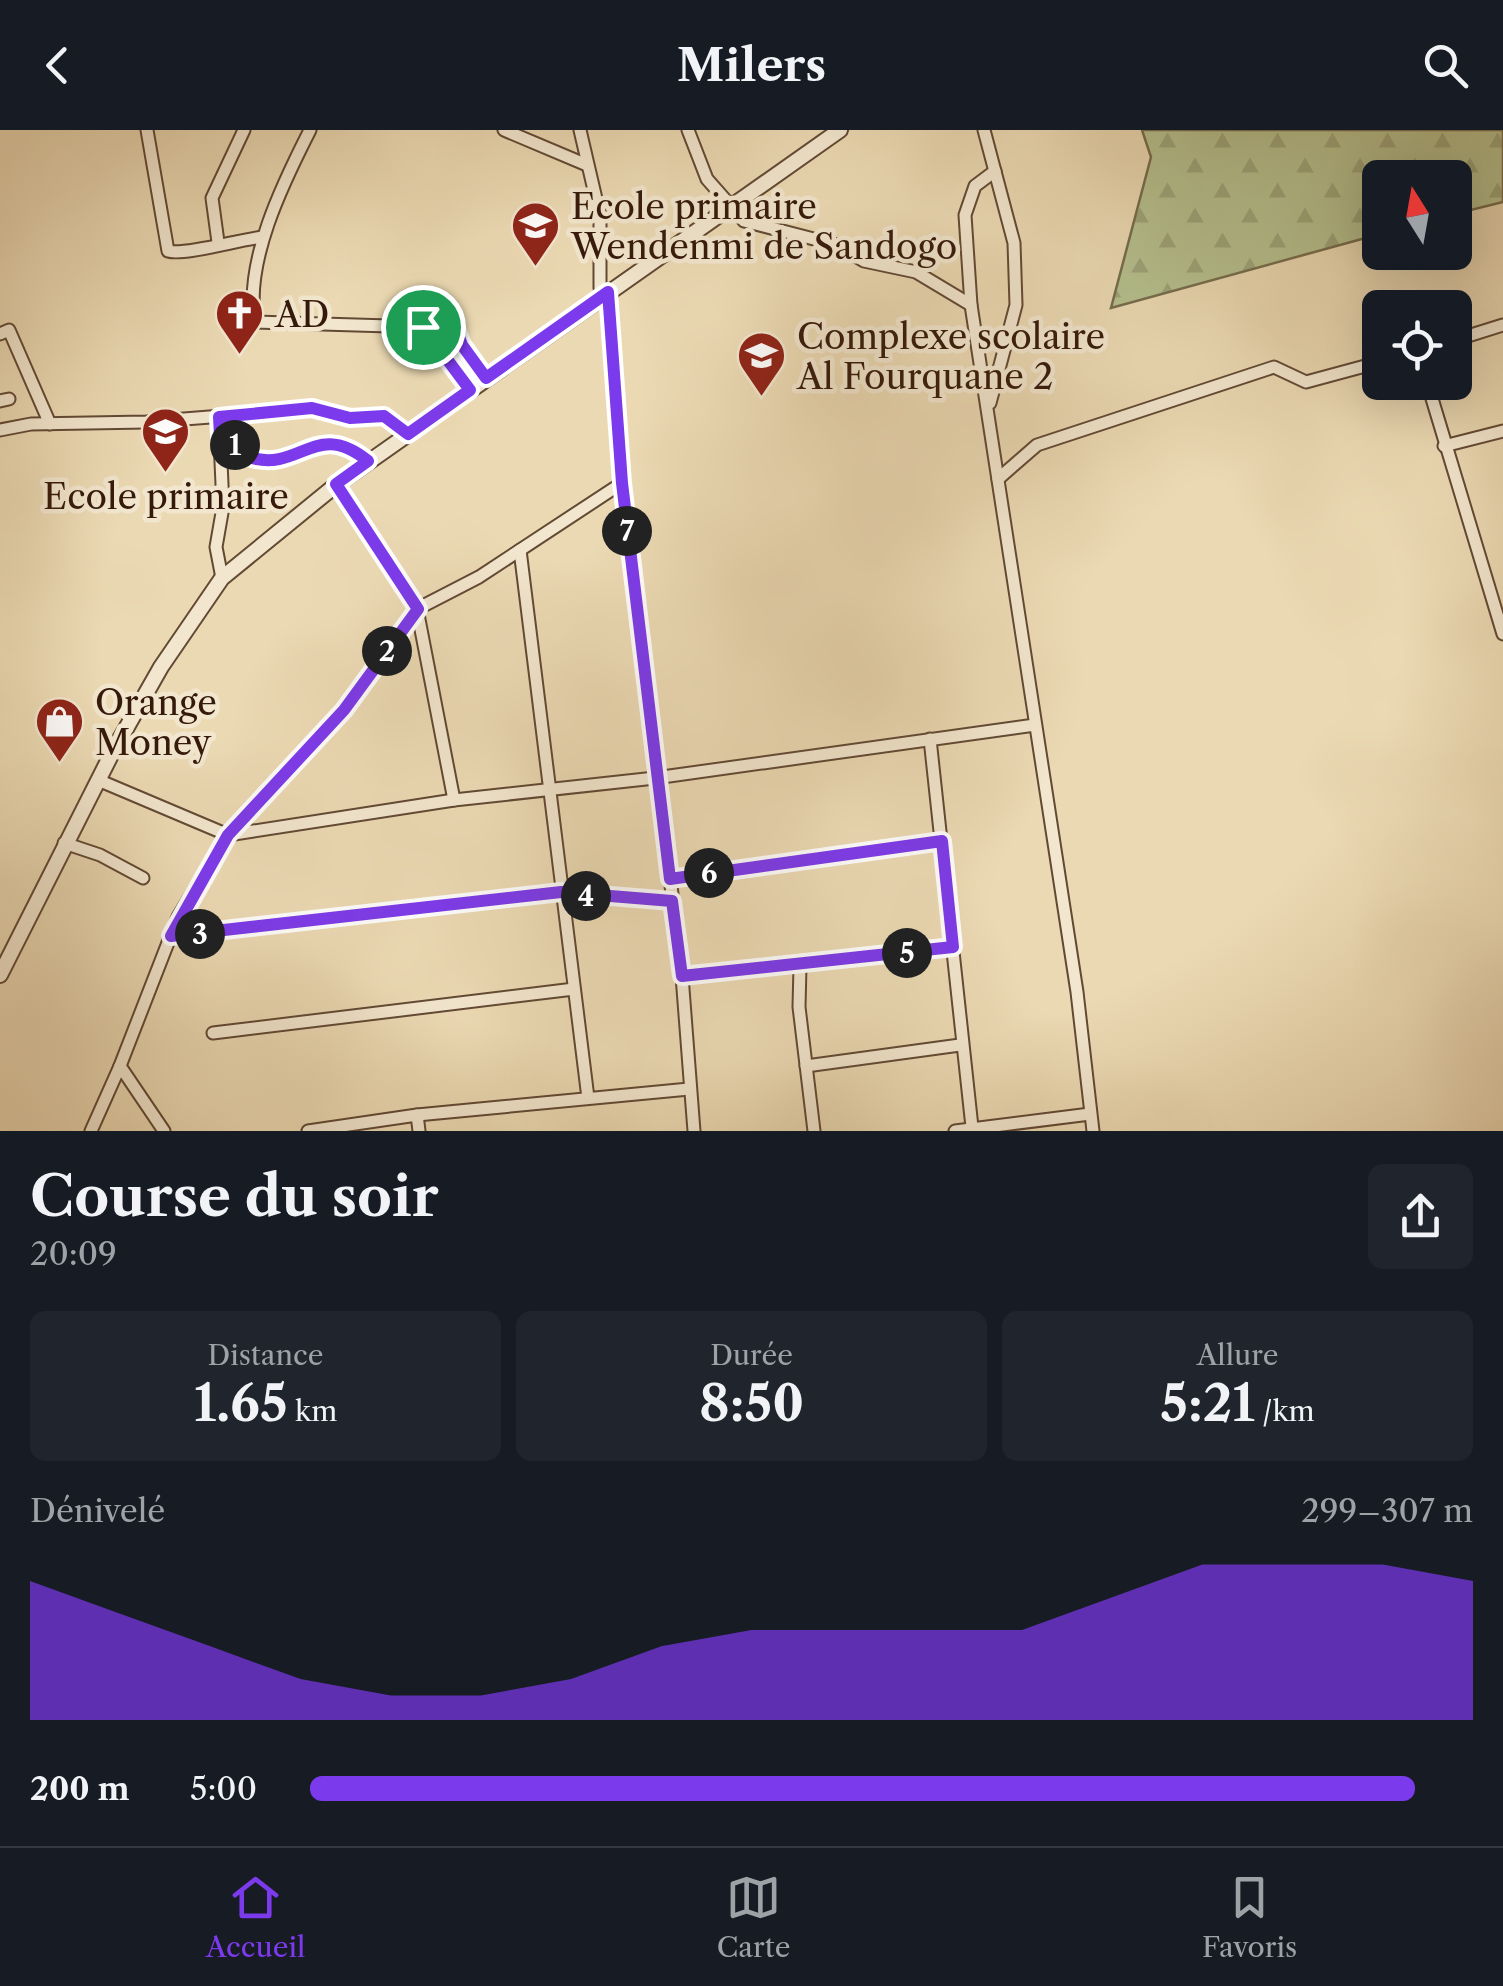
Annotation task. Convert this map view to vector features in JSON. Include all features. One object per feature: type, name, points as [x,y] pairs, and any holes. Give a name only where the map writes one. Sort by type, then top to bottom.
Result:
[{"type":"street","points":[[148,130],[168,251],[187,252],[218,242],[263,237]]},
{"type":"street","points":[[218,242],[212,198],[244,130]]},
{"type":"street","points":[[310,130],[263,237],[256,267],[255,322],[423,327],[454,324],[462,345],[486,378]]},
{"type":"street","points":[[504,130],[587,165]]},
{"type":"street","points":[[580,130],[600,216],[600,288],[608,292]]},
{"type":"street","points":[[688,130],[696,158],[730,210],[744,221],[837,246],[864,261],[916,272],[971,305]]},
{"type":"street","points":[[2,968],[64,842],[151,684],[222,578],[336,484],[840,130]]},
{"type":"street","points":[[984,130],[1014,243],[1016,305],[988,412]]},
{"type":"street","points":[[995,171],[975,186],[966,215],[971,305],[1077,992],[1092,1131]]},
{"type":"street","points":[[608,292],[622,483],[654,778],[682,976],[694,1131]]},
{"type":"street","points":[[1472,335],[1503,325]]},
{"type":"street","points":[[423,327],[470,390]]},
{"type":"street","points":[[0,334],[9,330],[50,424]]},
{"type":"street","points":[[998,479],[1037,444],[1274,367],[1306,382],[1362,367]]},
{"type":"street","points":[[1432,400],[1503,634]]},
{"type":"street","points":[[0,430],[312,408],[350,418],[384,416],[408,434]]},
{"type":"street","points":[[219,417],[223,507],[216,547],[222,578]]},
{"type":"street","points":[[1444,446],[1503,431]]},
{"type":"street","points":[[220,436],[247,458],[276,461],[324,441],[351,447],[368,461]]},
{"type":"street","points":[[91,1131],[171,936],[228,835],[344,710],[418,609],[520,550],[622,483]]},
{"type":"street","points":[[336,484],[418,609],[454,800]]},
{"type":"street","points":[[520,550],[588,1098]]},
{"type":"street","points":[[98,780],[228,835],[454,800],[549,792],[1035,725]]},
{"type":"street","points":[[930,739],[960,1045],[972,1127]]},
{"type":"street","points":[[670,879],[942,841]]},
{"type":"street","points":[[64,842],[143,878]]},
{"type":"street","points":[[171,936],[561,892],[672,901]]},
{"type":"street","points":[[682,976],[953,947]]},
{"type":"street","points":[[800,966],[799,1007],[814,1131]]},
{"type":"street","points":[[212,1033],[574,989]]},
{"type":"street","points":[[806,1066],[960,1045]]},
{"type":"street","points":[[120,1066],[164,1131]]},
{"type":"street","points":[[308,1131],[689,1089]]},
{"type":"street","points":[[955,1131],[1090,1114]]},
{"type":"street","points":[[417,1116],[419,1131]]},
{"type":"green space","points":[[1142,130],[1503,130],[1503,202],[1472,210],[1472,160],[1362,160],[1362,239],[1111,308],[1151,157]]},
{"type":"place","name":"Ecole primaire Wendenmi de Sandogo","points":[[536,268]]},
{"type":"place","name":"AD","points":[[240,356]]},
{"type":"place","name":"Complexe scolaire Al Fourquane 2","points":[[762,398]]},
{"type":"place","name":"Ecole primaire","points":[[166,474]]},
{"type":"place","name":"Orange Money","points":[[60,764]]},
{"type":"route","points":[[608,292],[622,483],[654,778],[670,879],[942,841],[953,947],[682,976],[672,901],[647,902],[617,895],[573,896],[561,892],[371,917],[171,936],[178,917],[228,835],[344,710],[418,609],[336,484],[368,461],[351,447],[324,441],[276,461],[247,458],[220,436],[219,417],[312,408],[350,418],[384,416],[400,424],[408,434],[470,390],[423,327],[454,324],[462,345],[486,378],[608,292]]}]
